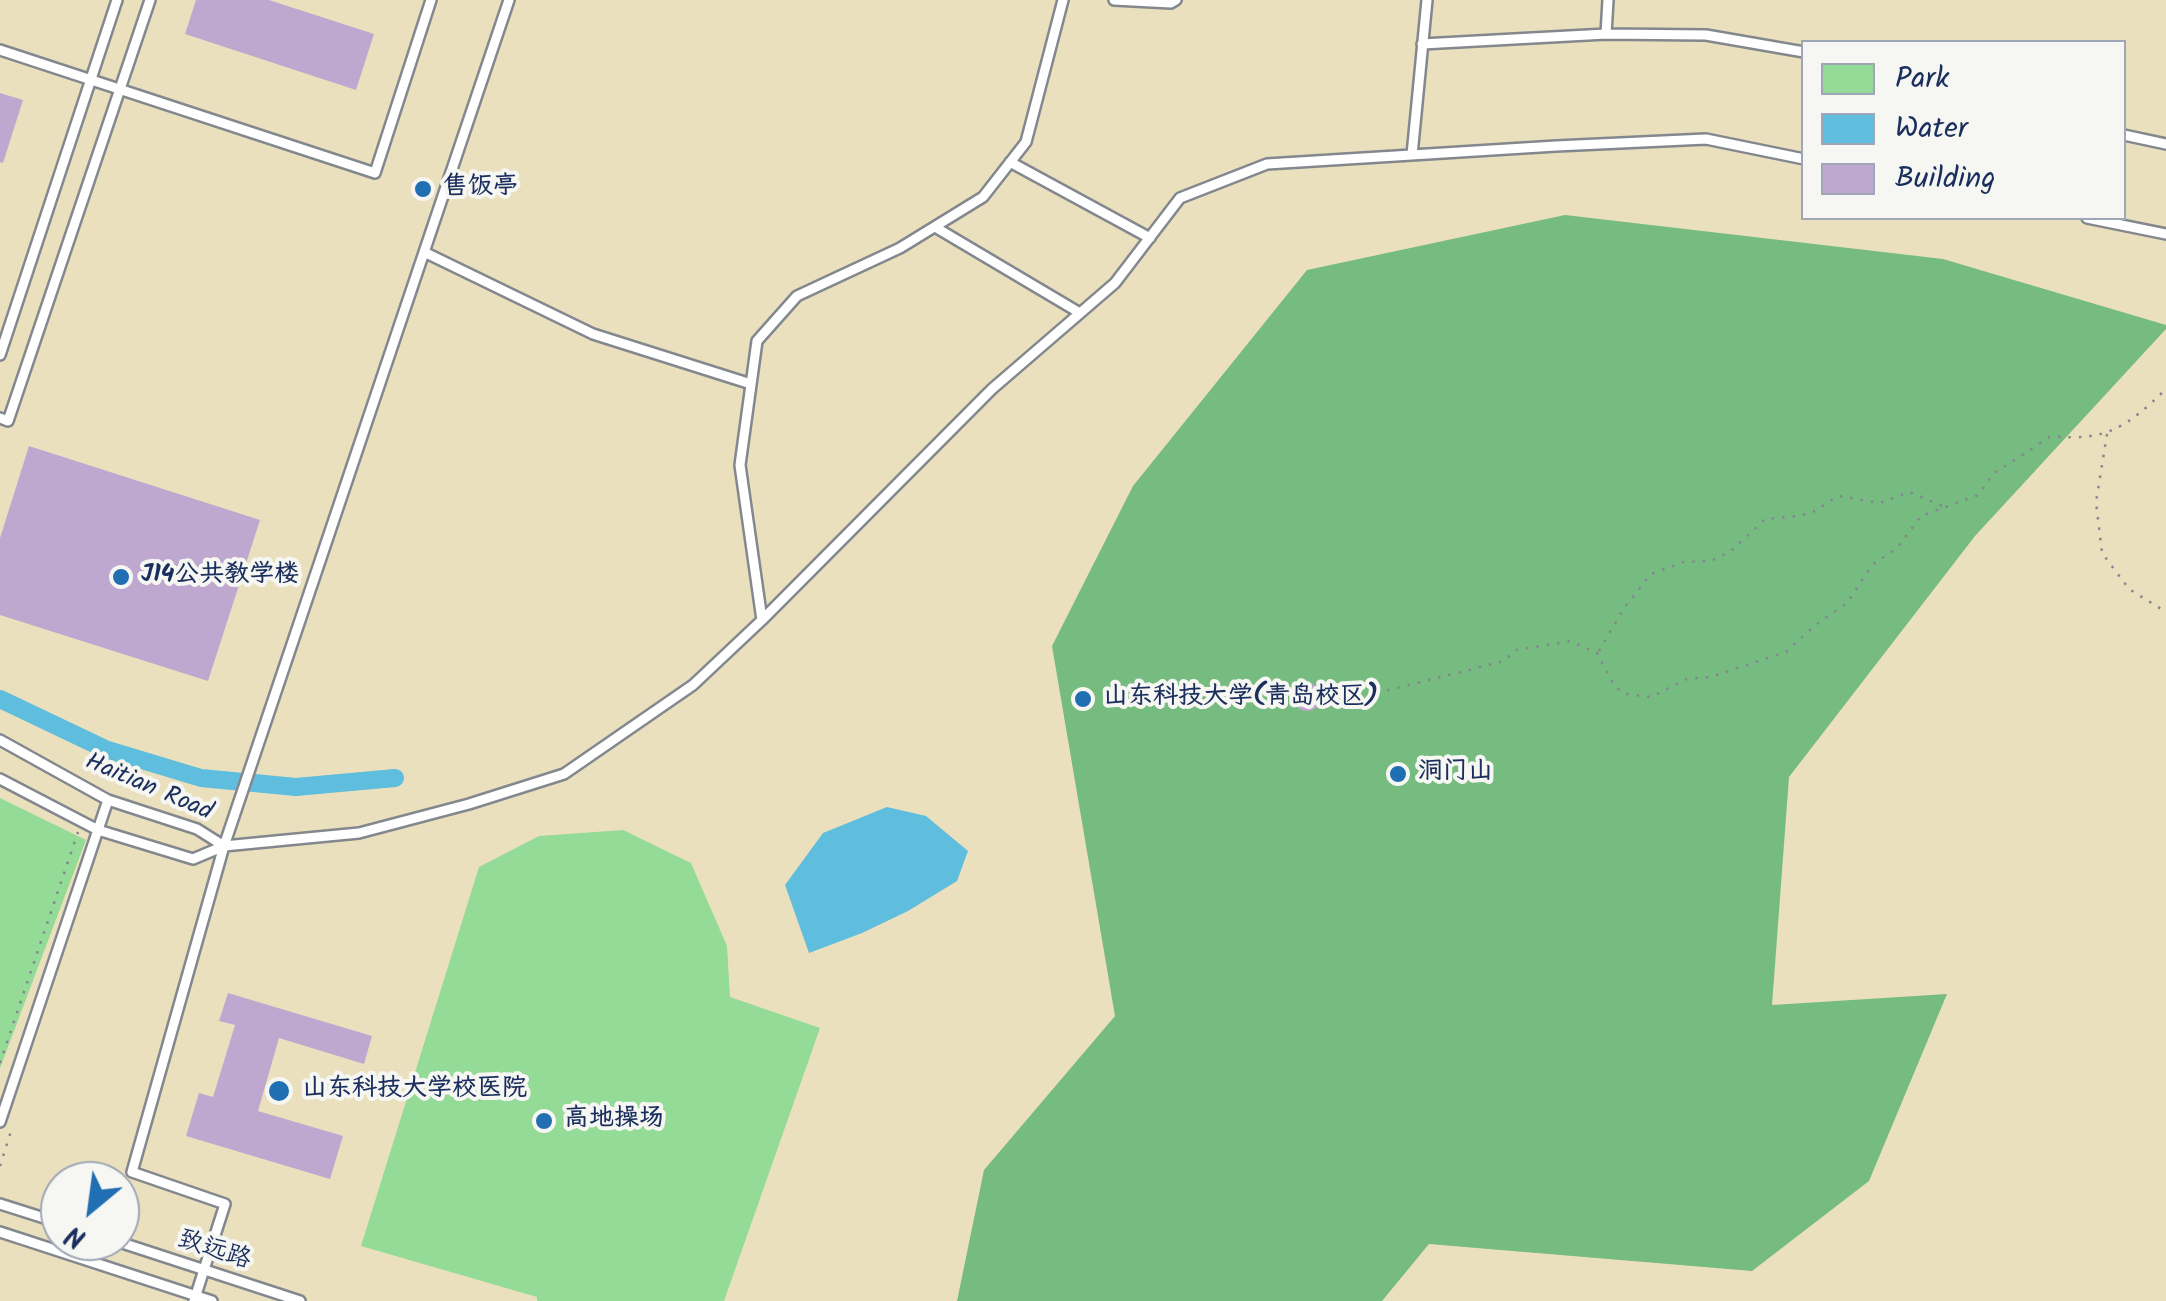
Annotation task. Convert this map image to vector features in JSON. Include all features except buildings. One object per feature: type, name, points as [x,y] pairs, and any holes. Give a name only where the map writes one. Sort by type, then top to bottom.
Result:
[{"type":"lane","points":[[0,355],[117,0]]},
{"type":"lane","points":[[4,420],[150,0]]},
{"type":"lane","points":[[0,50],[375,173],[431,0]]},
{"type":"lane","points":[[195,1298],[225,1204],[132,1172],[224,846],[509,0]]},
{"type":"lane","points":[[762,620],[740,465],[757,341],[797,296],[900,248],[983,197],[1026,142],[1063,0]]},
{"type":"lane","points":[[1114,0],[1176,0]]},
{"type":"lane","points":[[1412,155],[1426,0]]},
{"type":"lane","points":[[1606,34],[1608,0]]},
{"type":"lane","points":[[1422,44],[1606,34],[1706,35],[1801,51]]},
{"type":"lane","points":[[2126,134],[2166,144]]},
{"type":"lane","points":[[224,846],[358,833],[564,774],[693,684],[762,620],[992,390],[1115,283],[1180,198],[1267,164],[1706,139],[1801,158]]},
{"type":"lane","points":[[1010,162],[1150,238]]},
{"type":"lane","points":[[2097,220],[2166,234]]},
{"type":"lane","points":[[934,227],[1080,313]]},
{"type":"lane","points":[[424,252],[593,334],[751,384]]},
{"type":"lane","name":"Haitian Road","points":[[0,740],[108,800],[197,829],[224,846]]},
{"type":"lane","name":"Haitian Road","points":[[0,778],[98,830],[193,858],[224,846]]},
{"type":"lane","points":[[0,1122],[108,800]]},
{"type":"lane","points":[[0,1204],[40,1217]]},
{"type":"lane","name":"致远路","points":[[0,1232],[212,1301]]},
{"type":"lane","name":"致远路","points":[[140,1249],[300,1301]]},
{"type":"path","points":[[1326,706],[1504,662],[1516,650],[1570,640],[1597,652],[1615,686],[1626,694],[1651,697],[1686,679],[1712,677],[1786,652],[1846,603],[1872,565],[1898,548],[1921,516],[1978,495],[1994,474],[2050,436],[2080,439],[2107,434],[2166,389]]},
{"type":"path","points":[[2107,434],[2096,502],[2102,553],[2129,588],[2166,612]]},
{"type":"path","points":[[1597,652],[1650,574],[1684,562],[1712,561],[1730,551],[1765,519],[1813,512],[1838,496],[1880,503],[1910,492],[1943,506]]},
{"type":"path","points":[[0,1063],[82,821]]},
{"type":"green space","points":[[1565,215],[1943,259],[2166,325],[1975,536],[1789,777],[1772,1005],[1947,994],[1869,1181],[1752,1271],[1429,1244],[1382,1301],[957,1301],[984,1170],[1115,1016],[1052,646],[1133,486],[1307,270]]},
{"type":"green space","points":[[0,798],[86,840],[0,1068]]},
{"type":"green space","name":"高地操场","points":[[623,830],[691,863],[727,946],[730,997],[820,1028],[724,1301],[537,1301],[537,1297],[361,1246],[479,867],[539,836]]},
{"type":"water","points":[[887,807],[926,816],[968,851],[957,881],[908,911],[809,953],[785,885],[823,833]]},
{"type":"waterway","points":[[0,699],[105,749],[201,778],[296,787],[395,778]]},
{"type":"place","name":"售饭亭","points":[[423,189]]},
{"type":"place","name":"J14公共教学楼","points":[[121,577]]},
{"type":"place","name":"山东科技大学(青岛校区)","points":[[1083,699]]},
{"type":"place","name":"洞门山","points":[[1398,774]]},
{"type":"place","name":"山东科技大学校医院","points":[[279,1091]]},
{"type":"place","name":"高地操场","points":[[544,1121]]}]
